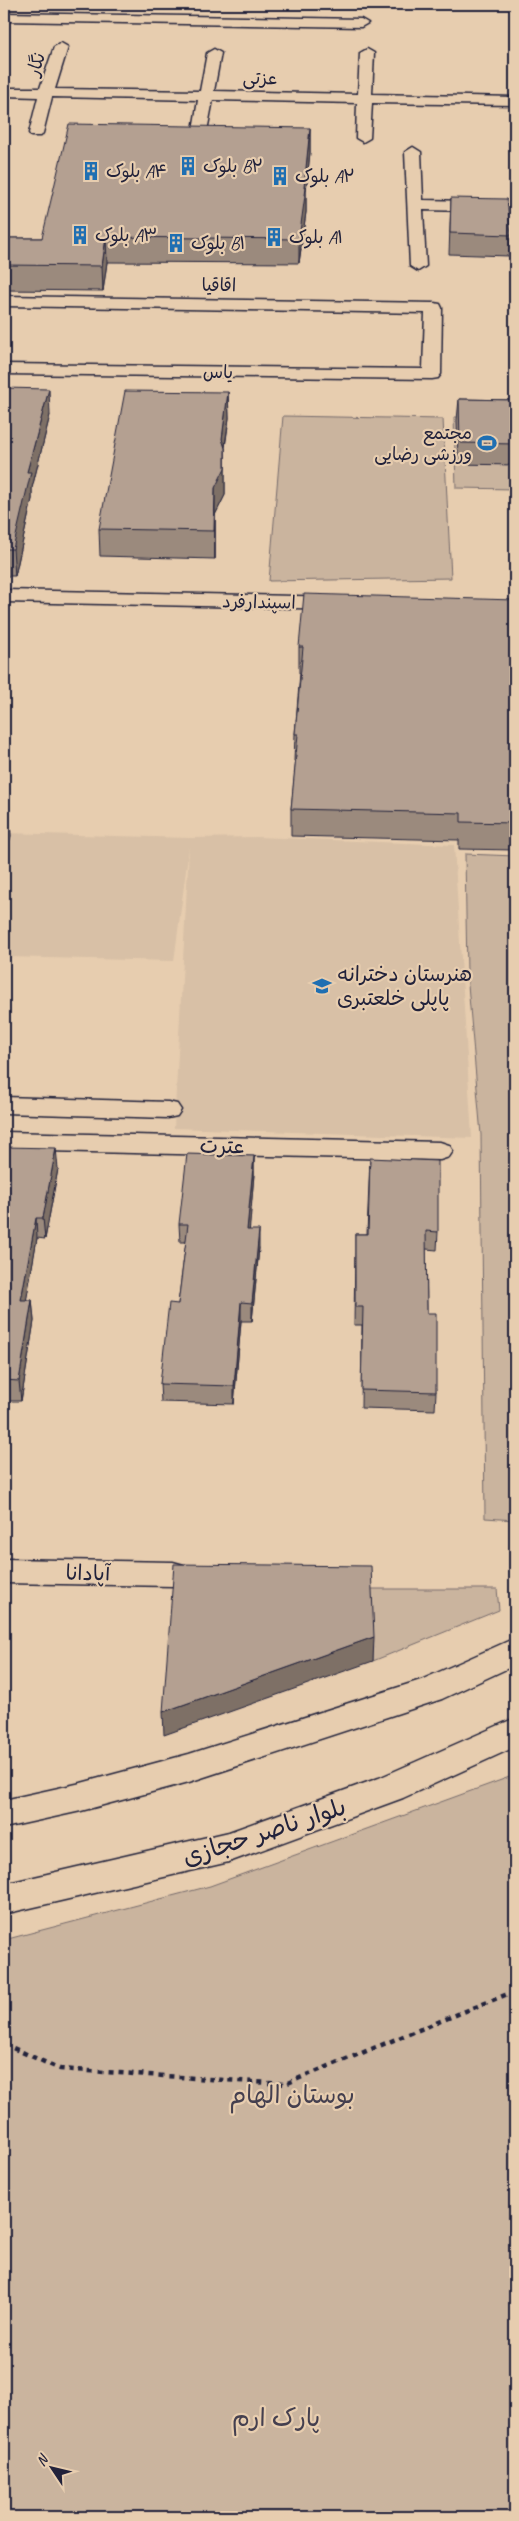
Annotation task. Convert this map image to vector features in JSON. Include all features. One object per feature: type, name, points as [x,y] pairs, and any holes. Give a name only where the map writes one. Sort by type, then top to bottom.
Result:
[{"type":"main road","points":[[4,6],[8,4]]},
{"type":"main road","points":[[4,18],[361,23]]},
{"type":"main road","name":"نگار","points":[[36,133],[46,93],[61,47]]},
{"type":"main road","points":[[199,136],[214,53]]},
{"type":"main road","points":[[362,138],[366,98],[367,53]]},
{"type":"main road","name":"عزتی","points":[[4,92],[515,101]]},
{"type":"main road","points":[[413,152],[418,266]]},
{"type":"main road","points":[[415,205],[515,207]]},
{"type":"main road","name":"اقاقیا","points":[[4,301],[434,308],[432,374]]},
{"type":"main road","name":"یاس","points":[[4,369],[432,374]]},
{"type":"main road","name":"اسپندارفرد","points":[[4,596],[360,604]]},
{"type":"main road","points":[[4,1105],[168,1110]]},
{"type":"main road","name":"عترت","points":[[4,1141],[440,1151]]},
{"type":"main road","name":"آپادانا","points":[[4,1571],[173,1574]]},
{"type":"main road","points":[[4,1814],[81,1797],[189,1768],[432,1690],[515,1650]]},
{"type":"main road","name":"بلوار ناصر حجازی","points":[[4,1899],[229,1847],[391,1788],[515,1732]]},
{"type":"path","points":[[4,2044],[60,2068],[285,2084],[515,1991]]},
{"type":"shaded area","name":"هنرستان دخترانه پاپلی خلعتبری","points":[[4,833],[190,838],[257,837],[454,845],[472,1138],[174,1128],[189,848],[174,961],[4,957]]},
{"type":"green space","points":[[283,416],[443,419],[451,578],[269,581]]},
{"type":"green space","points":[[454,417],[515,418],[515,489],[456,488]]},
{"type":"green space","points":[[465,854],[515,856],[515,1520],[485,1518],[481,1135],[467,973]]},
{"type":"green space","points":[[370,1589],[497,1589],[499,1610],[373,1661]]},
{"type":"green space","name":"بوستان الهام","points":[[515,1775],[515,2517],[4,2517],[4,1940],[210,1886]]},
{"type":"building","points":[[69,124],[310,128],[304,188],[306,188],[299,239],[106,237],[102,266],[4,265],[4,238],[42,238]]},
{"type":"building","points":[[451,198],[507,199],[511,235],[450,233]]},
{"type":"building","points":[[4,388],[49,389],[27,472],[31,472],[13,549],[4,549]]},
{"type":"building","points":[[125,391],[228,392],[222,439],[225,448],[225,468],[215,488],[214,531],[99,529]]},
{"type":"building","points":[[459,399],[515,400],[515,444],[460,443]]},
{"type":"building","points":[[304,594],[515,600],[515,823],[461,822],[461,813],[291,809],[298,734],[295,734],[303,647],[299,647]]},
{"type":"building","points":[[4,813],[9,813],[4,829]]},
{"type":"building","points":[[4,1147],[56,1148],[43,1218],[36,1218],[21,1300],[32,1300],[19,1381],[4,1380]]},
{"type":"building","points":[[187,1154],[254,1156],[247,1230],[259,1230],[252,1303],[241,1302],[234,1386],[160,1384],[169,1303],[178,1304],[188,1224],[179,1224]]},
{"type":"building","points":[[370,1158],[438,1161],[438,1232],[426,1231],[427,1313],[436,1313],[436,1392],[361,1390],[363,1307],[355,1307],[355,1234],[368,1234]]},
{"type":"building","points":[[174,1564],[371,1566],[374,1637],[163,1712]]},
{"type":"place","name":"بلوک B۲","points":[[188,166]]},
{"type":"place","name":"بلوک A۴","points":[[91,171]]},
{"type":"place","name":"بلوک A۲","points":[[280,176]]},
{"type":"place","name":"بلوک A۳","points":[[80,235]]},
{"type":"place","name":"بلوک A۱","points":[[274,237]]},
{"type":"place","name":"بلوک B۱","points":[[176,243]]},
{"type":"place","name":"مجتمع ورزشی رضایی","points":[[487,443]]},
{"type":"place","name":"هنرستان دخترانه پاپلی خلعتبری","points":[[322,986]]},
{"type":"park label","name":"پارک ارم","points":[[276,2417]]}]
